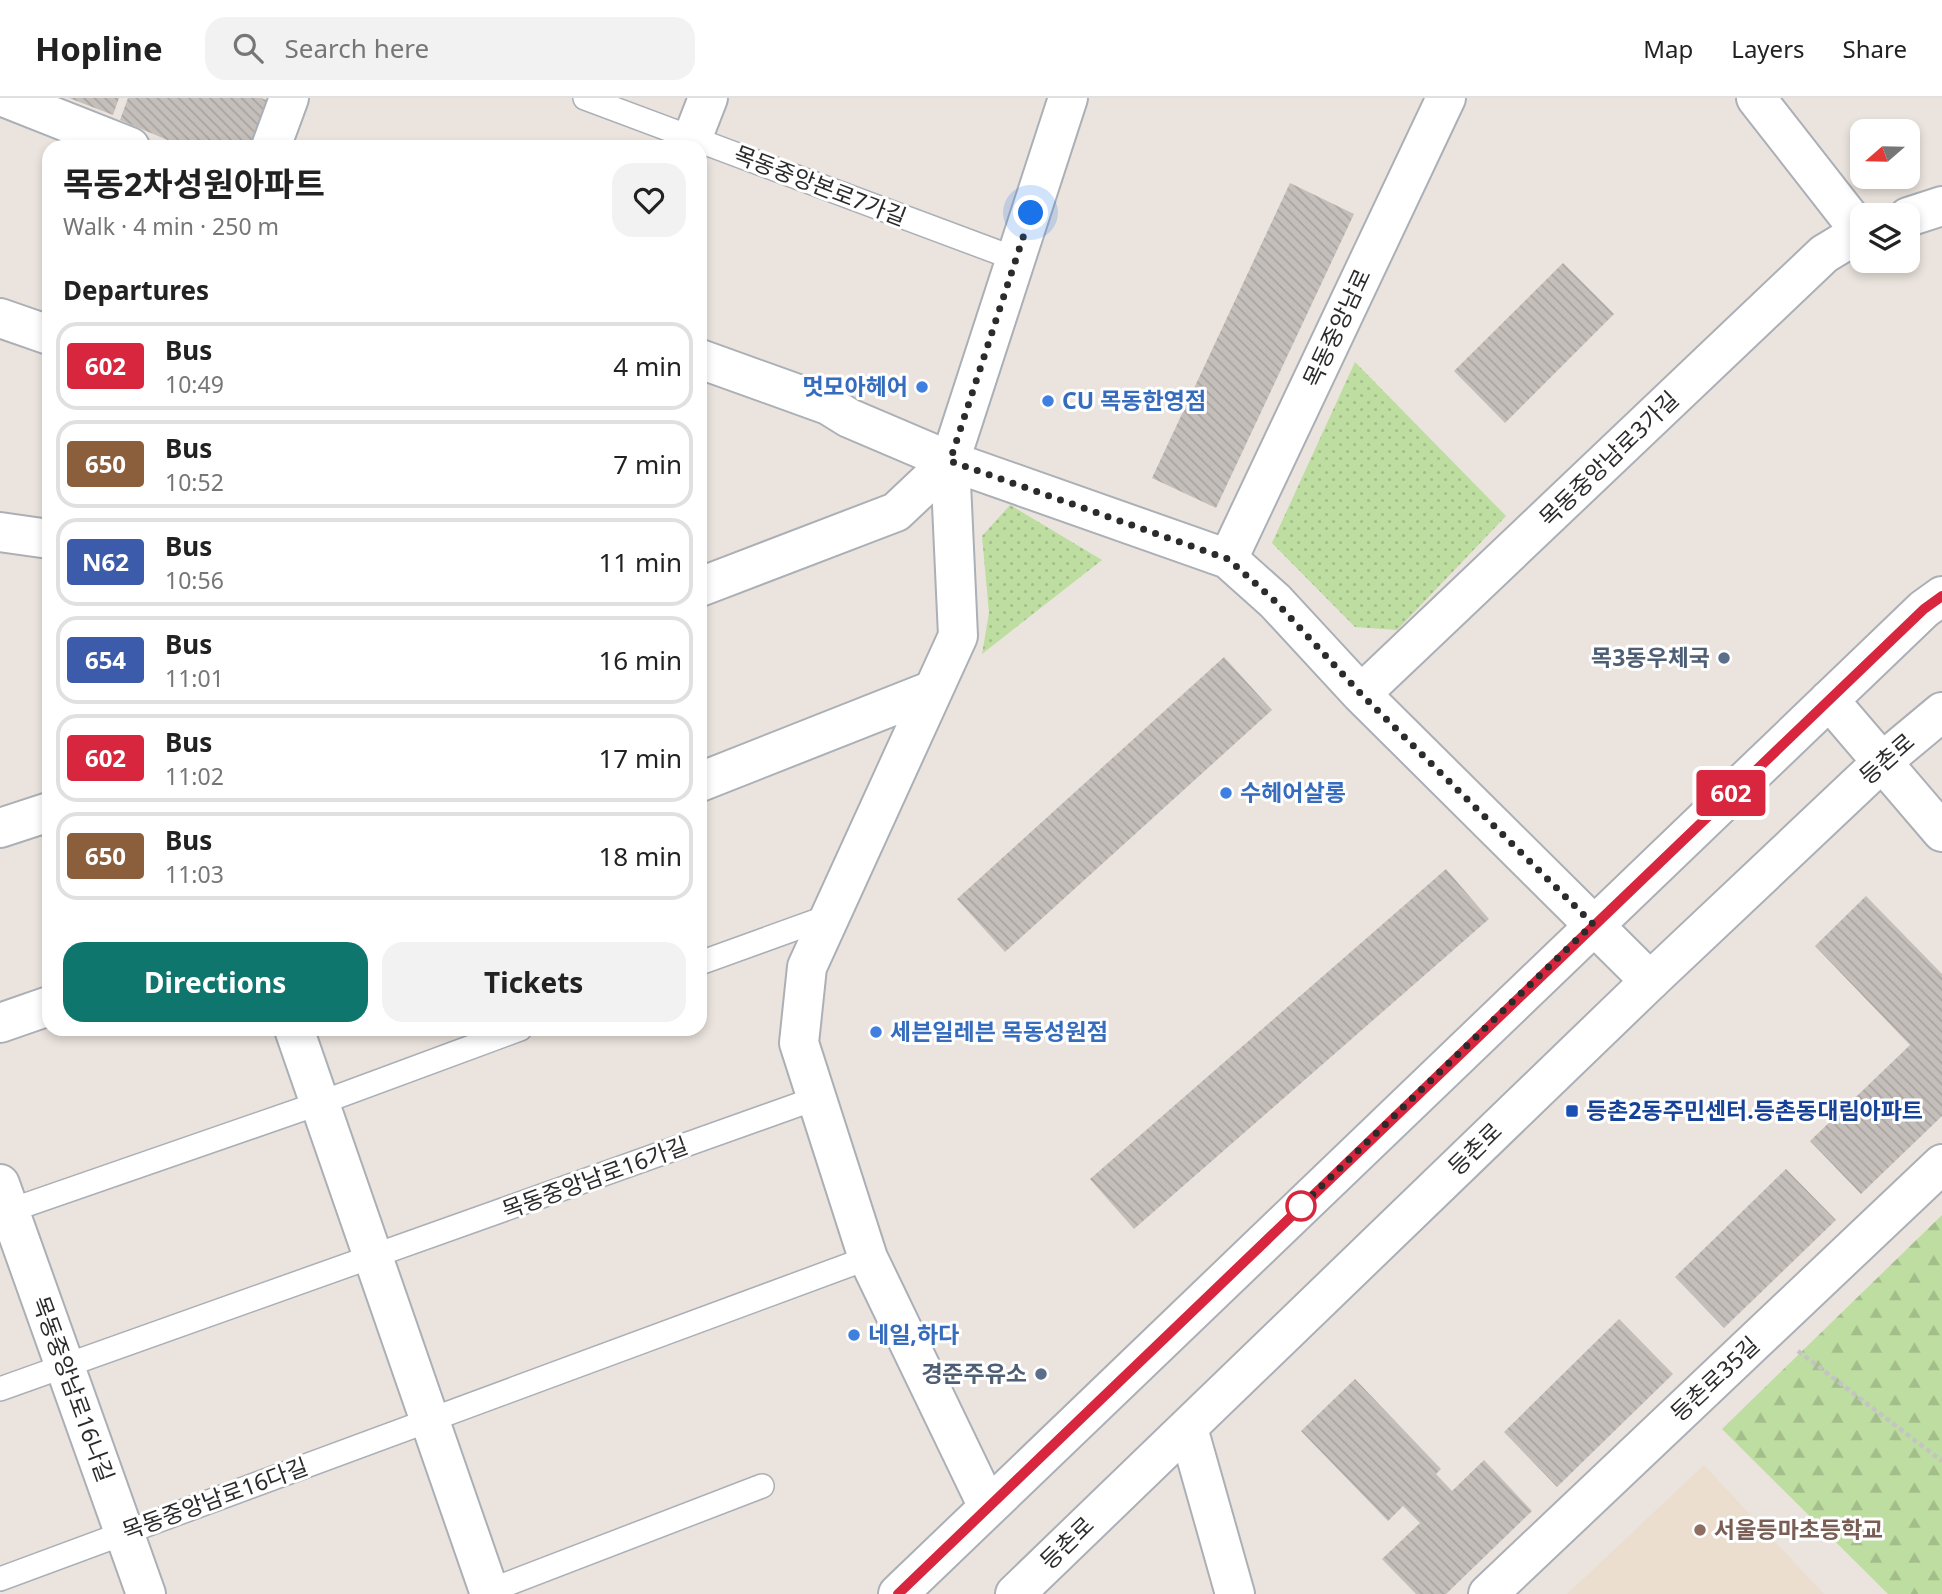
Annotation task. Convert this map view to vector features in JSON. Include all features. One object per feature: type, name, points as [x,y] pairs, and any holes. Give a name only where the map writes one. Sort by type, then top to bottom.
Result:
[{"type":"street","points":[[6,98],[112,140]]},
{"type":"street","points":[[274,140],[289,98]]},
{"type":"street","points":[[691,140],[708,98]]},
{"type":"street","points":[[988,1507],[868,1258],[799,1043],[807,967],[958,636],[950,461],[1068,98]]},
{"type":"street","name":"목동중앙남로","points":[[1228,559],[1446,98]]},
{"type":"street","points":[[1756,98],[1850,218]]},
{"type":"street","points":[[1920,213],[1942,206]]},
{"type":"street","name":"목동중앙남로3가길","points":[[1361,694],[1824,254],[1850,238]]},
{"type":"street","points":[[0,318],[42,333]]},
{"type":"street","points":[[707,362],[828,405],[849,418],[950,461],[1228,559],[1275,601],[1361,694],[1650,981]]},
{"type":"street","points":[[707,584],[896,512],[950,461]]},
{"type":"street","points":[[0,532],[42,538]]},
{"type":"street","points":[[898,1594],[1593,924],[1924,609],[1942,596]]},
{"type":"street","points":[[707,779],[933,691]]},
{"type":"street","points":[[1829,700],[1942,832]]},
{"type":"street","name":"등촌로","points":[[1015,1594],[1650,981],[1882,762],[1942,712]]},
{"type":"street","points":[[0,828],[42,814]]},
{"type":"street","points":[[0,1023],[42,1008]]},
{"type":"street","points":[[296,1036],[487,1593]]},
{"type":"street","name":"등촌로35길","points":[[1488,1594],[1942,1164]]},
{"type":"street","name":"목동중앙남로16나길","points":[[3,1203],[65,1366],[146,1594]]},
{"type":"street","points":[[1188,1428],[1235,1594]]},
{"type":"lane","name":"목동중앙본로7가길","points":[[586,98],[685,140]]},
{"type":"lane","name":"목동중앙본로7가길","points":[[707,148],[1016,259]]},
{"type":"lane","points":[[707,960],[830,916]]},
{"type":"lane","points":[[3,1203],[320,1103],[501,1036]]},
{"type":"lane","name":"목동중앙남로16가길","points":[[373,1257],[817,1098]]},
{"type":"lane","points":[[0,1389],[373,1257]]},
{"type":"lane","points":[[429,1419],[868,1258]]},
{"type":"lane","name":"목동중앙남로16다길","points":[[0,1579],[429,1419]]},
{"type":"lane","points":[[487,1593],[762,1486]]},
{"type":"path","points":[[1768,1329],[1942,1461]]},
{"type":"shaded area","name":"서울등마초등학교","points":[[1704,1465],[1824,1594],[1567,1594]]},
{"type":"green space","points":[[1355,362],[1506,516],[1397,630],[1355,627],[1272,543]]},
{"type":"green space","points":[[1010,505],[1102,560],[982,654],[989,613],[982,536]]},
{"type":"green space","points":[[1942,1215],[1942,1594],[1888,1594],[1722,1429]]},
{"type":"building","points":[[69,98],[119,98],[113,115]]},
{"type":"building","points":[[128,98],[261,98],[278,104],[265,140],[167,140],[120,120]]},
{"type":"building","points":[[1290,183],[1354,214],[1216,508],[1152,478]]},
{"type":"building","points":[[1563,263],[1614,314],[1505,423],[1454,371]]},
{"type":"building","points":[[1224,657],[1272,710],[1005,952],[957,899]]},
{"type":"building","points":[[1446,869],[1489,919],[1134,1229],[1090,1179]]},
{"type":"building","points":[[1866,896],[1942,974],[1942,1116],[1861,1194],[1810,1141],[1910,1045],[1815,946]]},
{"type":"building","points":[[1786,1169],[1836,1220],[1724,1328],[1675,1277]]},
{"type":"building","points":[[1619,1319],[1673,1374],[1557,1487],[1504,1432]]},
{"type":"building","points":[[1355,1379],[1441,1469],[1436,1474],[1452,1491],[1484,1460],[1532,1511],[1446,1594],[1416,1594],[1382,1559],[1420,1523],[1403,1506],[1388,1521],[1301,1431]]},
{"type":"bus line","name":"602","points":[[898,1594],[1593,924],[1924,609],[1942,596]]},
{"type":"place","name":"멋모아헤어","points":[[922,387]]},
{"type":"place","name":"CU 목동한영점","points":[[1048,401]]},
{"type":"place","name":"목3동우체국","points":[[1724,658]]},
{"type":"place","name":"수헤어살롱","points":[[1226,793]]},
{"type":"place","name":"세븐일레븐 목동성원점","points":[[876,1032]]},
{"type":"place","name":"등촌2동주민센터.등촌동대림아파트","points":[[1572,1111]]},
{"type":"place","name":"네일,하다","points":[[854,1335]]},
{"type":"place","name":"경준주유소","points":[[1041,1374]]},
{"type":"place","name":"서울등마초등학교","points":[[1700,1530]]},
{"type":"route","points":[[1031,213],[950,461],[1228,559],[1275,601],[1361,694],[1593,924],[1301,1206]]}]
